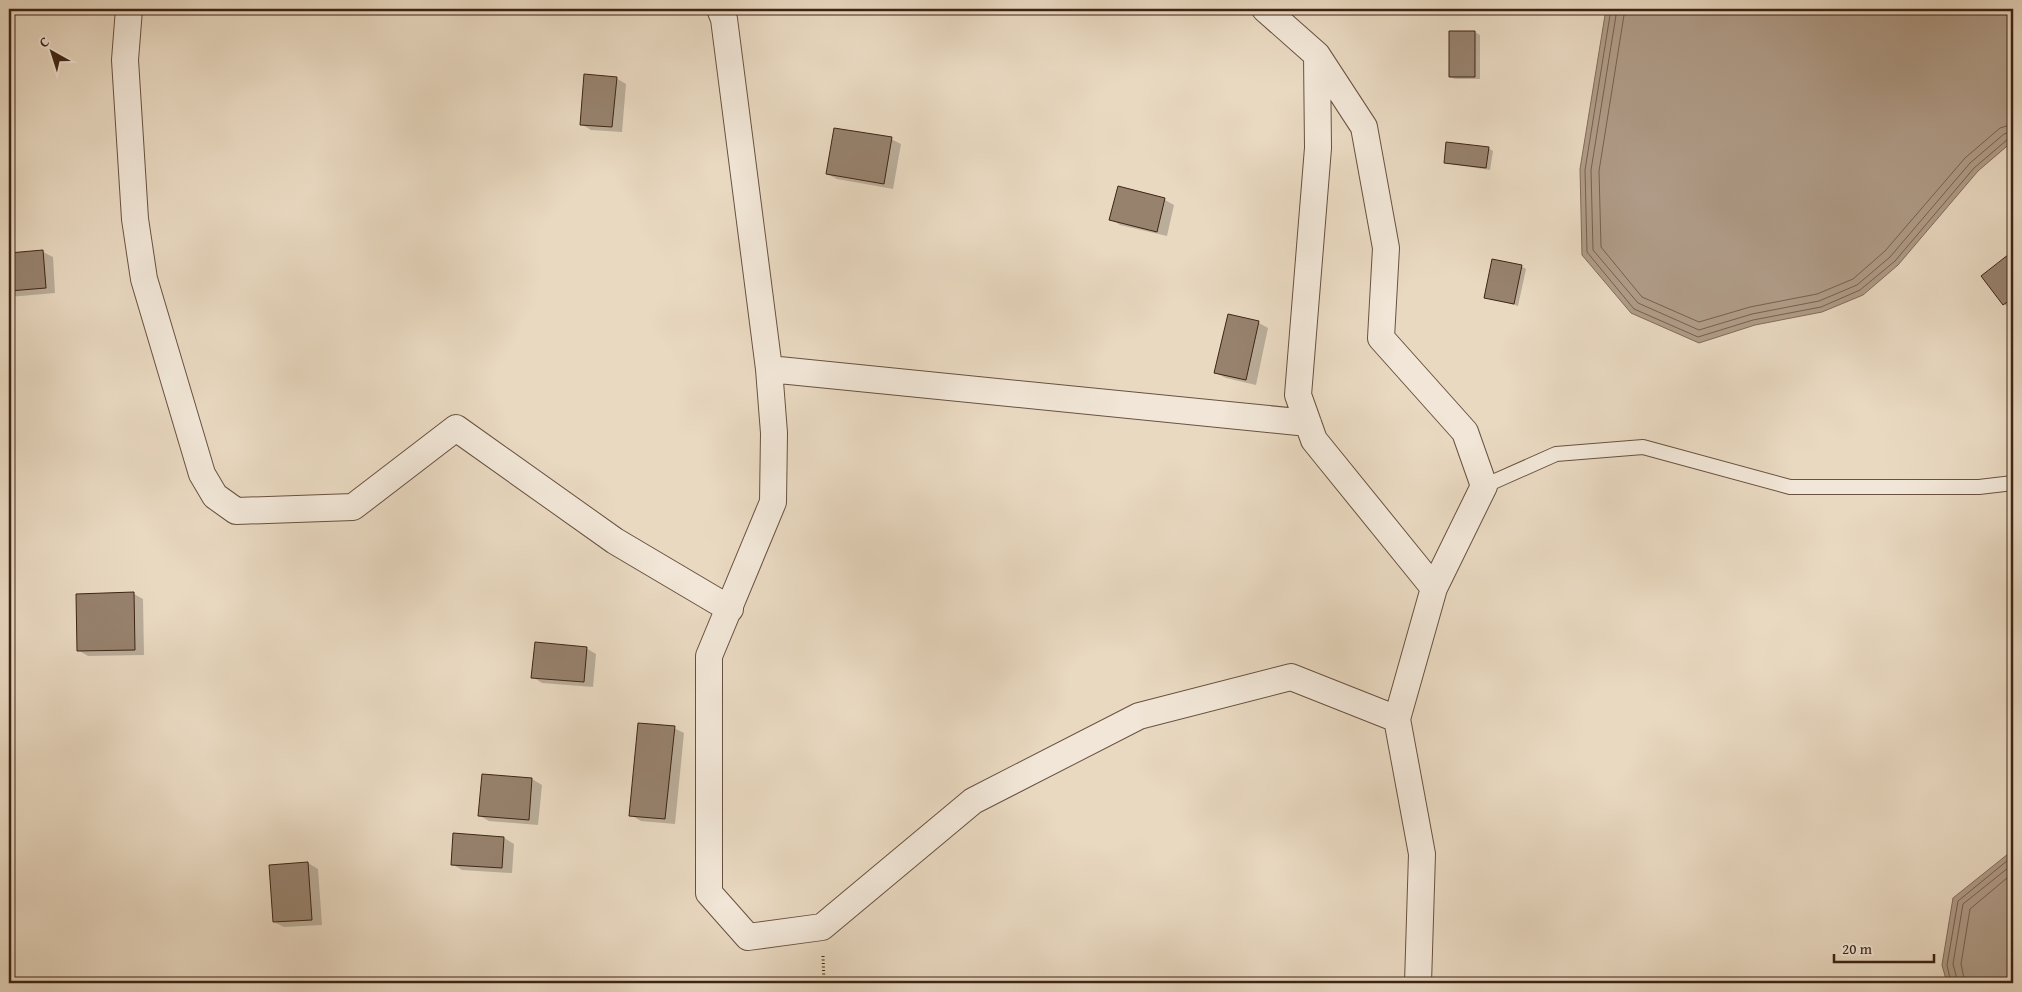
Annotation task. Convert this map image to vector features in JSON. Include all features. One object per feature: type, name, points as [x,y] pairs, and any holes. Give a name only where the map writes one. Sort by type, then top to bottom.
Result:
[{"type":"street","points":[[128,9],[126,60],[132,170],[135,219],[144,279],[202,474],[215,496],[236,511],[353,507],[456,428],[614,542],[730,609]]},
{"type":"street","points":[[720,9],[724,19],[769,369],[774,433],[773,502],[710,656],[709,893],[748,937],[822,927],[972,801],[1139,716],[1291,677],[1397,719]]},
{"type":"street","points":[[1264,9],[1316,55],[1364,127],[1386,248],[1381,338],[1465,432],[1484,486],[1434,588],[1397,719],[1422,854],[1418,983]]},
{"type":"street","points":[[1316,55],[1318,148],[1298,395],[1314,440],[1434,588]]},
{"type":"street","points":[[769,369],[1308,423]]},
{"type":"lane","points":[[1484,486],[1556,454],[1643,447],[1790,487],[1979,488],[2013,483]]},
{"type":"water","points":[[1606,9],[2013,9],[2013,141],[1978,171],[1898,265],[1863,295],[1822,312],[1755,325],[1699,343],[1631,313],[1582,255],[1580,169]]},
{"type":"water","points":[[2013,850],[2013,983],[1947,983],[1942,965],[1953,898]]},
{"type":"building","points":[[1449,31],[1475,31],[1475,77],[1449,77]]},
{"type":"building","points":[[584,74],[617,77],[612,127],[580,125]]},
{"type":"building","points":[[834,128],[892,137],[884,184],[826,174]]},
{"type":"building","points":[[1446,142],[1489,147],[1486,168],[1444,163]]},
{"type":"building","points":[[1118,186],[1165,198],[1157,232],[1109,220]]},
{"type":"building","points":[[43,250],[46,288],[9,291],[9,253]]},
{"type":"building","points":[[2013,251],[2013,298],[2003,305],[1981,276]]},
{"type":"building","points":[[1492,259],[1522,265],[1514,304],[1484,298]]},
{"type":"building","points":[[1228,314],[1259,321],[1246,380],[1214,373]]},
{"type":"building","points":[[134,592],[135,650],[77,651],[76,594]]},
{"type":"building","points":[[535,642],[587,647],[584,682],[531,678]]},
{"type":"building","points":[[638,723],[675,726],[665,819],[629,816]]},
{"type":"building","points":[[482,774],[532,778],[529,820],[478,816]]},
{"type":"building","points":[[453,833],[504,837],[502,868],[451,865]]},
{"type":"building","points":[[308,862],[312,920],[273,922],[269,865]]}]
